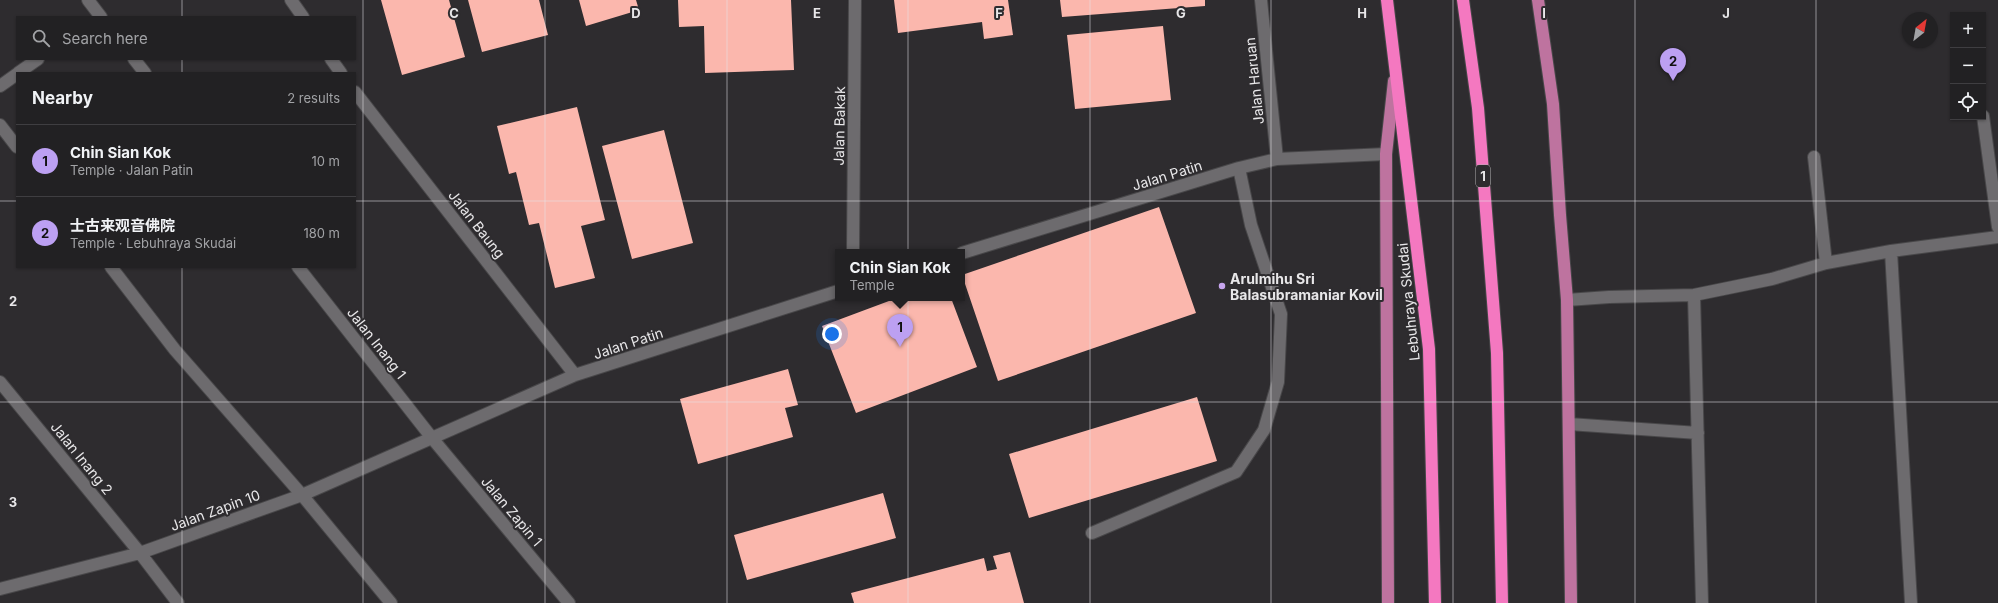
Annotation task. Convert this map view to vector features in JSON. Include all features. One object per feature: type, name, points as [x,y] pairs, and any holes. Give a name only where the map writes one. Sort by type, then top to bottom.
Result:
[{"type":"highway","name":"Lebuhraya Skudai","points":[[1388,0],[1395,74],[1403,120],[1429,349],[1435,603]]},
{"type":"highway","name":"1","points":[[1463,0],[1478,108],[1497,353],[1502,603]]},
{"type":"main road","points":[[1538,0],[1553,104],[1567,300],[1571,603]]},
{"type":"main road","points":[[1388,603],[1386,154],[1395,74]]},
{"type":"street","points":[[88,0],[100,16]]},
{"type":"street","points":[[291,0],[302,16]]},
{"type":"street","name":"Jalan Bakak","points":[[853,249],[855,0]]},
{"type":"street","name":"Jalan Haruan","points":[[1261,0],[1277,159]]},
{"type":"street","points":[[19,72],[37,60]]},
{"type":"street","points":[[135,60],[144,72]]},
{"type":"street","points":[[332,60],[340,72]]},
{"type":"street","points":[[0,86],[16,74]]},
{"type":"street","name":"Jalan Baung","points":[[356,93],[576,375]]},
{"type":"street","points":[[1984,120],[1998,227]]},
{"type":"street","points":[[0,125],[16,146]]},
{"type":"street","name":"Jalan Patin","points":[[965,252],[1239,168],[1277,159],[1386,154]]},
{"type":"street","points":[[1814,157],[1826,263]]},
{"type":"street","points":[[1092,533],[1236,472],[1264,430],[1278,382],[1281,314],[1251,225],[1239,168]]},
{"type":"street","points":[[1567,300],[1609,297],[1694,295],[1772,279],[1826,263],[1891,251],[1998,237]]},
{"type":"street","points":[[1891,251],[1911,603]]},
{"type":"street","points":[[112,268],[175,350],[302,495],[391,603]]},
{"type":"street","name":"Jalan Inang 1","points":[[299,268],[432,438]]},
{"type":"street","name":"Jalan Patin","points":[[432,438],[576,375],[835,292]]},
{"type":"street","points":[[1694,295],[1702,603]]},
{"type":"street","name":"Jalan Inang 2","points":[[0,382],[140,553],[178,603]]},
{"type":"street","points":[[1569,424],[1698,433]]},
{"type":"street","name":"Jalan Zapin 10","points":[[0,589],[140,553],[302,495],[432,438]]},
{"type":"street","name":"Jalan Zapin 1","points":[[432,438],[569,603]]},
{"type":"building","points":[[381,0],[449,0],[465,57],[402,75]]},
{"type":"building","points":[[468,0],[539,0],[548,35],[482,52]]},
{"type":"building","points":[[579,0],[636,0],[639,10],[586,26]]},
{"type":"building","points":[[678,0],[791,0],[794,70],[705,73],[704,26],[679,27]]},
{"type":"building","points":[[894,0],[1008,0],[1013,35],[984,39],[982,22],[898,33]]},
{"type":"building","points":[[1060,0],[1205,0],[1205,6],[1062,17]]},
{"type":"building","points":[[1163,26],[1171,100],[1075,109],[1067,35]]},
{"type":"building","points":[[577,107],[605,220],[581,226],[595,278],[555,288],[539,223],[529,225],[516,172],[509,174],[497,126]]},
{"type":"building","points":[[664,130],[693,243],[632,259],[602,146]]},
{"type":"building","points":[[1159,207],[1196,313],[998,381],[965,284],[965,274]]},
{"type":"building","points":[[889,301],[952,301],[977,367],[856,413],[822,326]]},
{"type":"building","points":[[788,369],[798,405],[785,408],[793,437],[698,464],[680,399]]},
{"type":"building","points":[[1197,397],[1217,461],[1029,518],[1009,454]]},
{"type":"building","points":[[883,493],[896,538],[747,580],[734,535]]},
{"type":"building","points":[[1010,552],[1024,603],[854,603],[851,593],[984,558],[987,571],[997,569],[993,556]]},
{"type":"place","name":"士古来观音佛院","points":[[1673,81]]},
{"type":"place","name":"Arulmihu Sri Balasubramaniar Kovil","points":[[1222,286]]},
{"type":"place","name":"Chin Sian Kok","points":[[900,347]]}]
